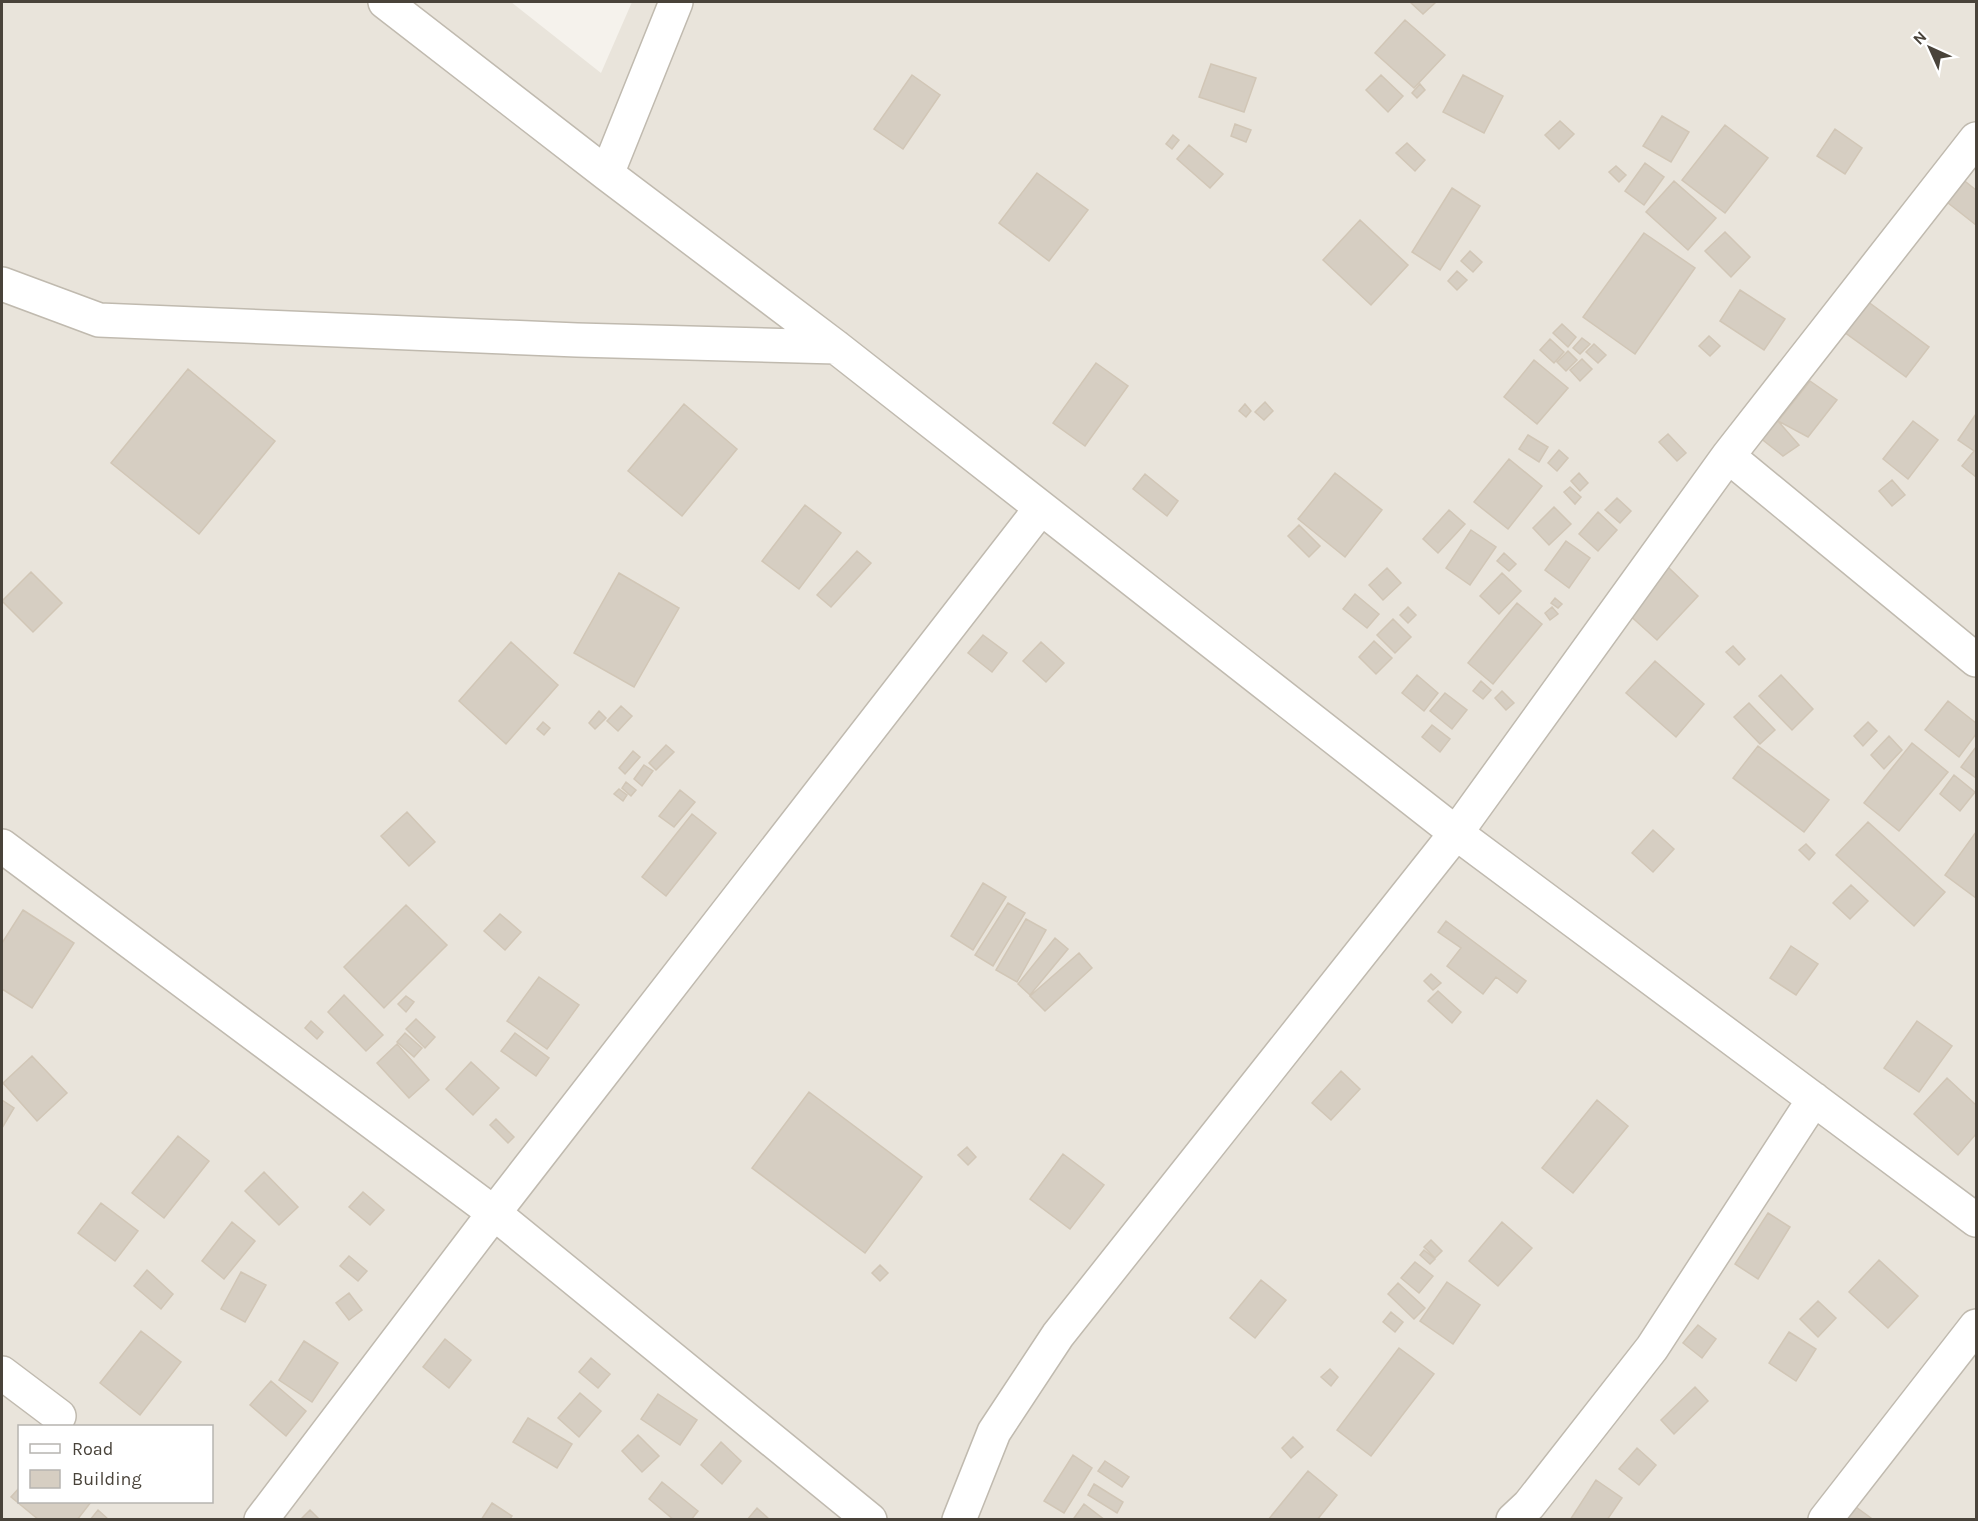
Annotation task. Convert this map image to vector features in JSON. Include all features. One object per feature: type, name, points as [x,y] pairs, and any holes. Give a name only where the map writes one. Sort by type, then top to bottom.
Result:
[{"type":"street","points":[[385,2],[836,347],[1455,833],[1977,1220]]},
{"type":"street","points":[[607,174],[676,2]]},
{"type":"street","points":[[959,1520],[994,1432],[1058,1335],[1455,833],[1728,456],[1975,144]]},
{"type":"street","points":[[2,284],[99,320],[577,340],[836,347]]},
{"type":"street","points":[[1728,456],[1977,660]]},
{"type":"street","points":[[261,1520],[494,1213],[1041,508]]},
{"type":"street","points":[[2,846],[494,1213],[870,1520]]},
{"type":"street","points":[[1513,1520],[1529,1505],[1652,1348],[1814,1099]]},
{"type":"street","points":[[1825,1520],[1977,1326]]},
{"type":"street","points":[[2,1373],[59,1416]]},
{"type":"shaded area","points":[[2,2],[511,2],[601,73],[632,2],[1976,2],[1976,1519],[2,1520]]},
{"type":"building","points":[[1410,2],[1436,2],[1423,14]]},
{"type":"building","points":[[1405,20],[1445,55],[1414,88],[1375,53]]},
{"type":"building","points":[[1211,64],[1256,78],[1244,112],[1199,97]]},
{"type":"building","points":[[912,75],[940,95],[903,149],[874,129]]},
{"type":"building","points":[[1381,75],[1403,96],[1388,112],[1366,90]]},
{"type":"building","points":[[1463,75],[1503,96],[1484,133],[1443,112]]},
{"type":"building","points":[[1420,84],[1425,90],[1417,98],[1412,93]]},
{"type":"building","points":[[1662,116],[1689,132],[1671,162],[1643,146]]},
{"type":"building","points":[[1560,121],[1574,134],[1559,149],[1545,135]]},
{"type":"building","points":[[1235,124],[1251,130],[1246,142],[1231,136]]},
{"type":"building","points":[[1725,125],[1768,158],[1725,213],[1682,180]]},
{"type":"building","points":[[1835,129],[1862,148],[1845,174],[1817,156]]},
{"type":"building","points":[[1173,135],[1179,140],[1172,149],[1166,144]]},
{"type":"building","points":[[1407,143],[1425,160],[1415,171],[1396,153]]},
{"type":"building","points":[[1189,145],[1223,174],[1210,188],[1177,159]]},
{"type":"building","points":[[1645,163],[1664,177],[1644,205],[1625,191]]},
{"type":"building","points":[[1616,166],[1626,175],[1619,182],[1609,172]]},
{"type":"building","points":[[1037,173],[1088,210],[1049,261],[999,223]]},
{"type":"building","points":[[1961,178],[1976,190],[1976,225],[1943,199]]},
{"type":"building","points":[[1674,181],[1716,218],[1688,250],[1646,212]]},
{"type":"building","points":[[1452,188],[1480,206],[1440,270],[1412,252]]},
{"type":"building","points":[[1360,220],[1408,265],[1371,305],[1323,260]]},
{"type":"building","points":[[1725,232],[1750,257],[1731,277],[1705,251]]},
{"type":"building","points":[[1644,233],[1695,268],[1635,354],[1583,317]]},
{"type":"building","points":[[1470,251],[1482,262],[1473,272],[1461,261]]},
{"type":"building","points":[[1457,271],[1467,280],[1457,290],[1448,281]]},
{"type":"building","points":[[1740,290],[1785,319],[1764,350],[1720,321]]},
{"type":"building","points":[[1863,298],[1929,347],[1906,377],[1840,329]]},
{"type":"building","points":[[1562,324],[1576,337],[1568,347],[1553,333]]},
{"type":"building","points":[[1709,336],[1720,346],[1710,356],[1699,346]]},
{"type":"building","points":[[1582,338],[1590,344],[1580,354],[1573,348]]},
{"type":"building","points":[[1550,339],[1564,352],[1554,363],[1540,350]]},
{"type":"building","points":[[1594,344],[1606,355],[1598,363],[1586,352]]},
{"type":"building","points":[[1568,351],[1577,360],[1566,371],[1557,362]]},
{"type":"building","points":[[1582,359],[1592,369],[1580,381],[1570,370]]},
{"type":"building","points":[[1534,360],[1568,388],[1537,424],[1504,397]]},
{"type":"building","points":[[1096,363],[1128,386],[1085,446],[1053,423]]},
{"type":"building","points":[[188,369],[275,441],[199,534],[111,463]]},
{"type":"building","points":[[1810,381],[1837,400],[1808,437],[1778,421]]},
{"type":"building","points":[[1265,402],[1273,411],[1264,420],[1255,412]]},
{"type":"building","points":[[684,404],[737,449],[682,516],[628,471]]},
{"type":"building","points":[[1245,404],[1251,411],[1246,417],[1239,411]]},
{"type":"building","points":[[1976,414],[1976,477],[1962,466],[1974,451],[1958,440]]},
{"type":"building","points":[[1778,421],[1799,445],[1783,456],[1759,437]]},
{"type":"building","points":[[1913,421],[1938,440],[1908,479],[1883,459]]},
{"type":"building","points":[[1668,434],[1686,453],[1677,461],[1659,442]]},
{"type":"building","points":[[1528,435],[1548,447],[1539,462],[1519,449]]},
{"type":"building","points":[[1559,450],[1568,458],[1557,471],[1548,463]]},
{"type":"building","points":[[1509,459],[1542,486],[1508,529],[1474,502]]},
{"type":"building","points":[[1335,473],[1382,510],[1345,557],[1298,519]]},
{"type":"building","points":[[1579,473],[1588,483],[1580,491],[1571,481]]},
{"type":"building","points":[[1145,474],[1178,501],[1167,516],[1133,489]]},
{"type":"building","points":[[1892,480],[1905,495],[1892,506],[1879,491]]},
{"type":"building","points":[[1570,487],[1581,497],[1575,504],[1564,492]]},
{"type":"building","points":[[1617,498],[1631,511],[1620,523],[1605,510]]},
{"type":"building","points":[[805,505],[841,533],[799,589],[762,561]]},
{"type":"building","points":[[1554,507],[1571,524],[1549,545],[1533,528]]},
{"type":"building","points":[[1449,510],[1465,524],[1438,553],[1423,539]]},
{"type":"building","points":[[1598,512],[1617,530],[1598,551],[1579,534]]},
{"type":"building","points":[[1299,525],[1320,546],[1309,557],[1288,536]]},
{"type":"building","points":[[1471,530],[1496,547],[1470,585],[1446,568]]},
{"type":"building","points":[[1566,541],[1590,558],[1569,588],[1545,570]]},
{"type":"building","points":[[857,551],[871,563],[831,607],[817,595]]},
{"type":"building","points":[[1504,553],[1516,564],[1509,571],[1497,561]]},
{"type":"building","points":[[1668,567],[1698,596],[1657,640],[1626,612]]},
{"type":"building","points":[[1387,568],[1401,583],[1383,600],[1369,585]]},
{"type":"building","points":[[31,572],[62,603],[33,632],[2,601]]},
{"type":"building","points":[[619,573],[679,608],[634,687],[574,653]]},
{"type":"building","points":[[1502,573],[1521,591],[1499,614],[1480,596]]},
{"type":"building","points":[[1355,594],[1379,614],[1367,628],[1343,609]]},
{"type":"building","points":[[1555,598],[1562,604],[1558,608],[1551,603]]},
{"type":"building","points":[[1517,603],[1542,624],[1493,684],[1468,663]]},
{"type":"building","points":[[1408,607],[1416,615],[1408,623],[1400,615]]},
{"type":"building","points":[[1552,607],[1558,614],[1550,620],[1545,613]]},
{"type":"building","points":[[1393,619],[1411,637],[1395,653],[1377,635]]},
{"type":"building","points":[[983,635],[1007,653],[992,672],[968,653]]},
{"type":"building","points":[[1374,641],[1392,658],[1376,674],[1359,657]]},
{"type":"building","points":[[511,642],[558,685],[506,744],[459,701]]},
{"type":"building","points":[[1041,642],[1064,663],[1046,682],[1023,661]]},
{"type":"building","points":[[1733,646],[1745,659],[1739,665],[1726,652]]},
{"type":"building","points":[[1655,661],[1704,704],[1676,737],[1626,693]]},
{"type":"building","points":[[1417,675],[1438,693],[1424,711],[1402,693]]},
{"type":"building","points":[[1781,675],[1813,709],[1792,730],[1759,696]]},
{"type":"building","points":[[1481,681],[1491,690],[1483,699],[1473,691]]},
{"type":"building","points":[[1502,691],[1514,703],[1506,710],[1495,698]]},
{"type":"building","points":[[1445,693],[1467,710],[1452,729],[1430,711]]},
{"type":"building","points":[[1948,701],[1976,723],[1976,734],[1959,757],[1925,730]]},
{"type":"building","points":[[1749,703],[1775,730],[1760,744],[1734,717]]},
{"type":"building","points":[[621,706],[632,716],[618,731],[607,721]]},
{"type":"building","points":[[599,711],[606,718],[595,729],[589,723]]},
{"type":"building","points":[[543,722],[550,728],[544,735],[537,729]]},
{"type":"building","points":[[1868,722],[1877,731],[1863,746],[1854,736]]},
{"type":"building","points":[[1432,725],[1450,739],[1440,752],[1422,737]]},
{"type":"building","points":[[1889,736],[1902,750],[1884,769],[1871,755]]},
{"type":"building","points":[[1912,743],[1948,772],[1899,831],[1864,803]]},
{"type":"building","points":[[666,745],[674,752],[656,770],[649,763]]},
{"type":"building","points":[[1758,746],[1829,800],[1804,832],[1733,778]]},
{"type":"building","points":[[1976,747],[1976,778],[1961,767]]},
{"type":"building","points":[[633,751],[640,757],[625,774],[619,768]]},
{"type":"building","points":[[644,765],[653,771],[642,786],[634,779]]},
{"type":"building","points":[[1954,775],[1975,792],[1960,811],[1940,794]]},
{"type":"building","points":[[626,782],[636,790],[631,796],[622,788]]},
{"type":"building","points":[[619,789],[627,795],[623,801],[614,794]]},
{"type":"building","points":[[680,790],[695,802],[674,827],[659,816]]},
{"type":"building","points":[[407,812],[435,842],[409,866],[381,836]]},
{"type":"building","points":[[692,814],[716,833],[666,896],[642,877]]},
{"type":"building","points":[[1868,822],[1945,892],[1914,926],[1836,855]]},
{"type":"building","points":[[1653,830],[1674,849],[1653,872],[1632,853]]},
{"type":"building","points":[[1976,832],[1976,898],[1945,875]]},
{"type":"building","points":[[1806,844],[1815,853],[1809,860],[1799,850]]},
{"type":"building","points":[[983,883],[1006,897],[973,950],[951,936]]},
{"type":"building","points":[[1851,885],[1868,901],[1850,919],[1833,903]]},
{"type":"building","points":[[1008,903],[1025,913],[993,966],[975,955]]},
{"type":"building","points":[[406,905],[447,945],[384,1008],[344,967]]},
{"type":"building","points":[[23,910],[74,943],[32,1008],[2,989],[2,943]]},
{"type":"building","points":[[500,914],[521,932],[505,950],[484,931]]},
{"type":"building","points":[[1026,919],[1046,930],[1017,982],[996,970]]},
{"type":"building","points":[[1446,921],[1526,981],[1517,993],[1496,977],[1483,994],[1447,966],[1461,948],[1438,932]]},
{"type":"building","points":[[1055,938],[1068,949],[1030,995],[1018,984]]},
{"type":"building","points":[[1791,946],[1818,964],[1796,995],[1770,978]]},
{"type":"building","points":[[1079,953],[1092,968],[1045,1011],[1030,996]]},
{"type":"building","points":[[1431,974],[1441,983],[1433,990],[1424,981]]},
{"type":"building","points":[[539,977],[579,1005],[547,1049],[507,1021]]},
{"type":"building","points":[[1438,991],[1461,1012],[1452,1023],[1428,1001]]},
{"type":"building","points":[[344,995],[383,1035],[366,1051],[328,1012]]},
{"type":"building","points":[[406,996],[414,1002],[406,1012],[398,1004]]},
{"type":"building","points":[[416,1019],[435,1037],[425,1048],[406,1029]]},
{"type":"building","points":[[311,1021],[323,1032],[317,1039],[305,1028]]},
{"type":"building","points":[[1917,1021],[1952,1046],[1919,1092],[1884,1068]]},
{"type":"building","points":[[405,1033],[422,1048],[414,1057],[397,1042]]},
{"type":"building","points":[[515,1033],[549,1058],[536,1076],[501,1051]]},
{"type":"building","points":[[397,1044],[429,1080],[409,1098],[377,1063]]},
{"type":"building","points":[[32,1056],[67,1093],[37,1121],[3,1083]]},
{"type":"building","points":[[471,1062],[499,1088],[473,1115],[446,1089]]},
{"type":"building","points":[[1341,1071],[1360,1089],[1331,1120],[1312,1103]]},
{"type":"building","points":[[1947,1078],[1976,1105],[1976,1134],[1958,1155],[1914,1114]]},
{"type":"building","points":[[809,1092],[922,1177],[865,1253],[752,1168]]},
{"type":"building","points":[[2,1100],[14,1108],[2,1128]]},
{"type":"building","points":[[1597,1100],[1628,1126],[1573,1193],[1542,1168]]},
{"type":"building","points":[[496,1119],[514,1137],[508,1143],[490,1125]]},
{"type":"building","points":[[178,1136],[209,1161],[164,1218],[132,1193]]},
{"type":"building","points":[[967,1147],[976,1157],[968,1165],[958,1155]]},
{"type":"building","points":[[1063,1154],[1104,1185],[1070,1229],[1030,1199]]},
{"type":"building","points":[[264,1172],[298,1207],[279,1225],[245,1191]]},
{"type":"building","points":[[363,1192],[384,1210],[370,1225],[349,1207]]},
{"type":"building","points":[[101,1203],[138,1231],[115,1261],[78,1233]]},
{"type":"building","points":[[1768,1213],[1790,1227],[1758,1279],[1735,1264]]},
{"type":"building","points":[[232,1222],[255,1241],[224,1279],[202,1261]]},
{"type":"building","points":[[1502,1222],[1532,1248],[1498,1286],[1469,1261]]},
{"type":"building","points":[[1431,1240],[1442,1251],[1435,1258],[1424,1247]]},
{"type":"building","points":[[1424,1250],[1435,1259],[1430,1264],[1420,1255]]},
{"type":"building","points":[[349,1256],[367,1271],[358,1281],[340,1266]]},
{"type":"building","points":[[1879,1260],[1918,1296],[1888,1328],[1849,1292]]},
{"type":"building","points":[[1415,1262],[1433,1276],[1419,1293],[1401,1278]]},
{"type":"building","points":[[880,1265],[888,1273],[880,1281],[872,1273]]},
{"type":"building","points":[[147,1270],[173,1294],[161,1309],[134,1286]]},
{"type":"building","points":[[241,1272],[266,1285],[245,1322],[221,1309]]},
{"type":"building","points":[[1261,1280],[1286,1300],[1255,1338],[1230,1318]]},
{"type":"building","points":[[1447,1282],[1480,1305],[1453,1344],[1420,1321]]},
{"type":"building","points":[[1398,1283],[1425,1308],[1414,1319],[1388,1294]]},
{"type":"building","points":[[349,1293],[362,1310],[349,1320],[336,1303]]},
{"type":"building","points":[[1818,1301],[1836,1318],[1818,1337],[1800,1319]]},
{"type":"building","points":[[1391,1312],[1403,1322],[1395,1332],[1383,1322]]},
{"type":"building","points":[[1698,1325],[1716,1339],[1702,1358],[1683,1343]]},
{"type":"building","points":[[141,1331],[181,1362],[140,1415],[100,1383]]},
{"type":"building","points":[[1789,1332],[1816,1349],[1796,1381],[1769,1363]]},
{"type":"building","points":[[445,1339],[471,1360],[449,1388],[423,1367]]},
{"type":"building","points":[[304,1341],[338,1363],[312,1402],[279,1380]]},
{"type":"building","points":[[1399,1348],[1434,1374],[1371,1456],[1337,1430]]},
{"type":"building","points":[[591,1358],[610,1374],[598,1388],[579,1372]]},
{"type":"building","points":[[1330,1369],[1338,1377],[1331,1386],[1321,1377]]},
{"type":"building","points":[[271,1381],[306,1411],[286,1436],[250,1405]]},
{"type":"building","points":[[1695,1387],[1708,1401],[1674,1434],[1661,1420]]},
{"type":"building","points":[[580,1393],[601,1411],[579,1437],[558,1418]]},
{"type":"building","points":[[658,1394],[697,1420],[680,1445],[641,1419]]},
{"type":"building","points":[[528,1418],[572,1444],[557,1468],[513,1442]]},
{"type":"building","points":[[638,1435],[659,1456],[642,1472],[622,1451]]},
{"type":"building","points":[[1293,1437],[1303,1447],[1291,1458],[1282,1448]]},
{"type":"building","points":[[721,1442],[741,1461],[722,1484],[701,1465]]},
{"type":"building","points":[[1637,1448],[1656,1465],[1639,1485],[1619,1469]]},
{"type":"building","points":[[1073,1455],[1092,1468],[1064,1513],[1044,1501]]},
{"type":"building","points":[[1105,1461],[1129,1477],[1122,1487],[1098,1471]]},
{"type":"building","points":[[1308,1471],[1337,1495],[1317,1520],[1268,1520]]},
{"type":"building","points":[[1596,1480],[1622,1498],[1607,1520],[1570,1520]]},
{"type":"building","points":[[662,1482],[698,1511],[691,1520],[674,1520],[649,1499]]},
{"type":"building","points":[[1094,1484],[1123,1502],[1117,1513],[1088,1495]]},
{"type":"building","points":[[18,1489],[18,1503],[11,1497]]},
{"type":"building","points":[[1845,1499],[1871,1518],[1869,1520],[1840,1520]]},
{"type":"building","points":[[18,1503],[90,1503],[77,1520],[39,1520]]},
{"type":"building","points":[[492,1503],[512,1516],[509,1520],[481,1520]]},
{"type":"building","points":[[1084,1504],[1105,1520],[1077,1520],[1074,1518]]},
{"type":"building","points":[[757,1508],[770,1520],[747,1520]]},
{"type":"building","points":[[98,1510],[109,1520],[90,1520]]},
{"type":"building","points":[[310,1510],[320,1520],[300,1520]]}]
